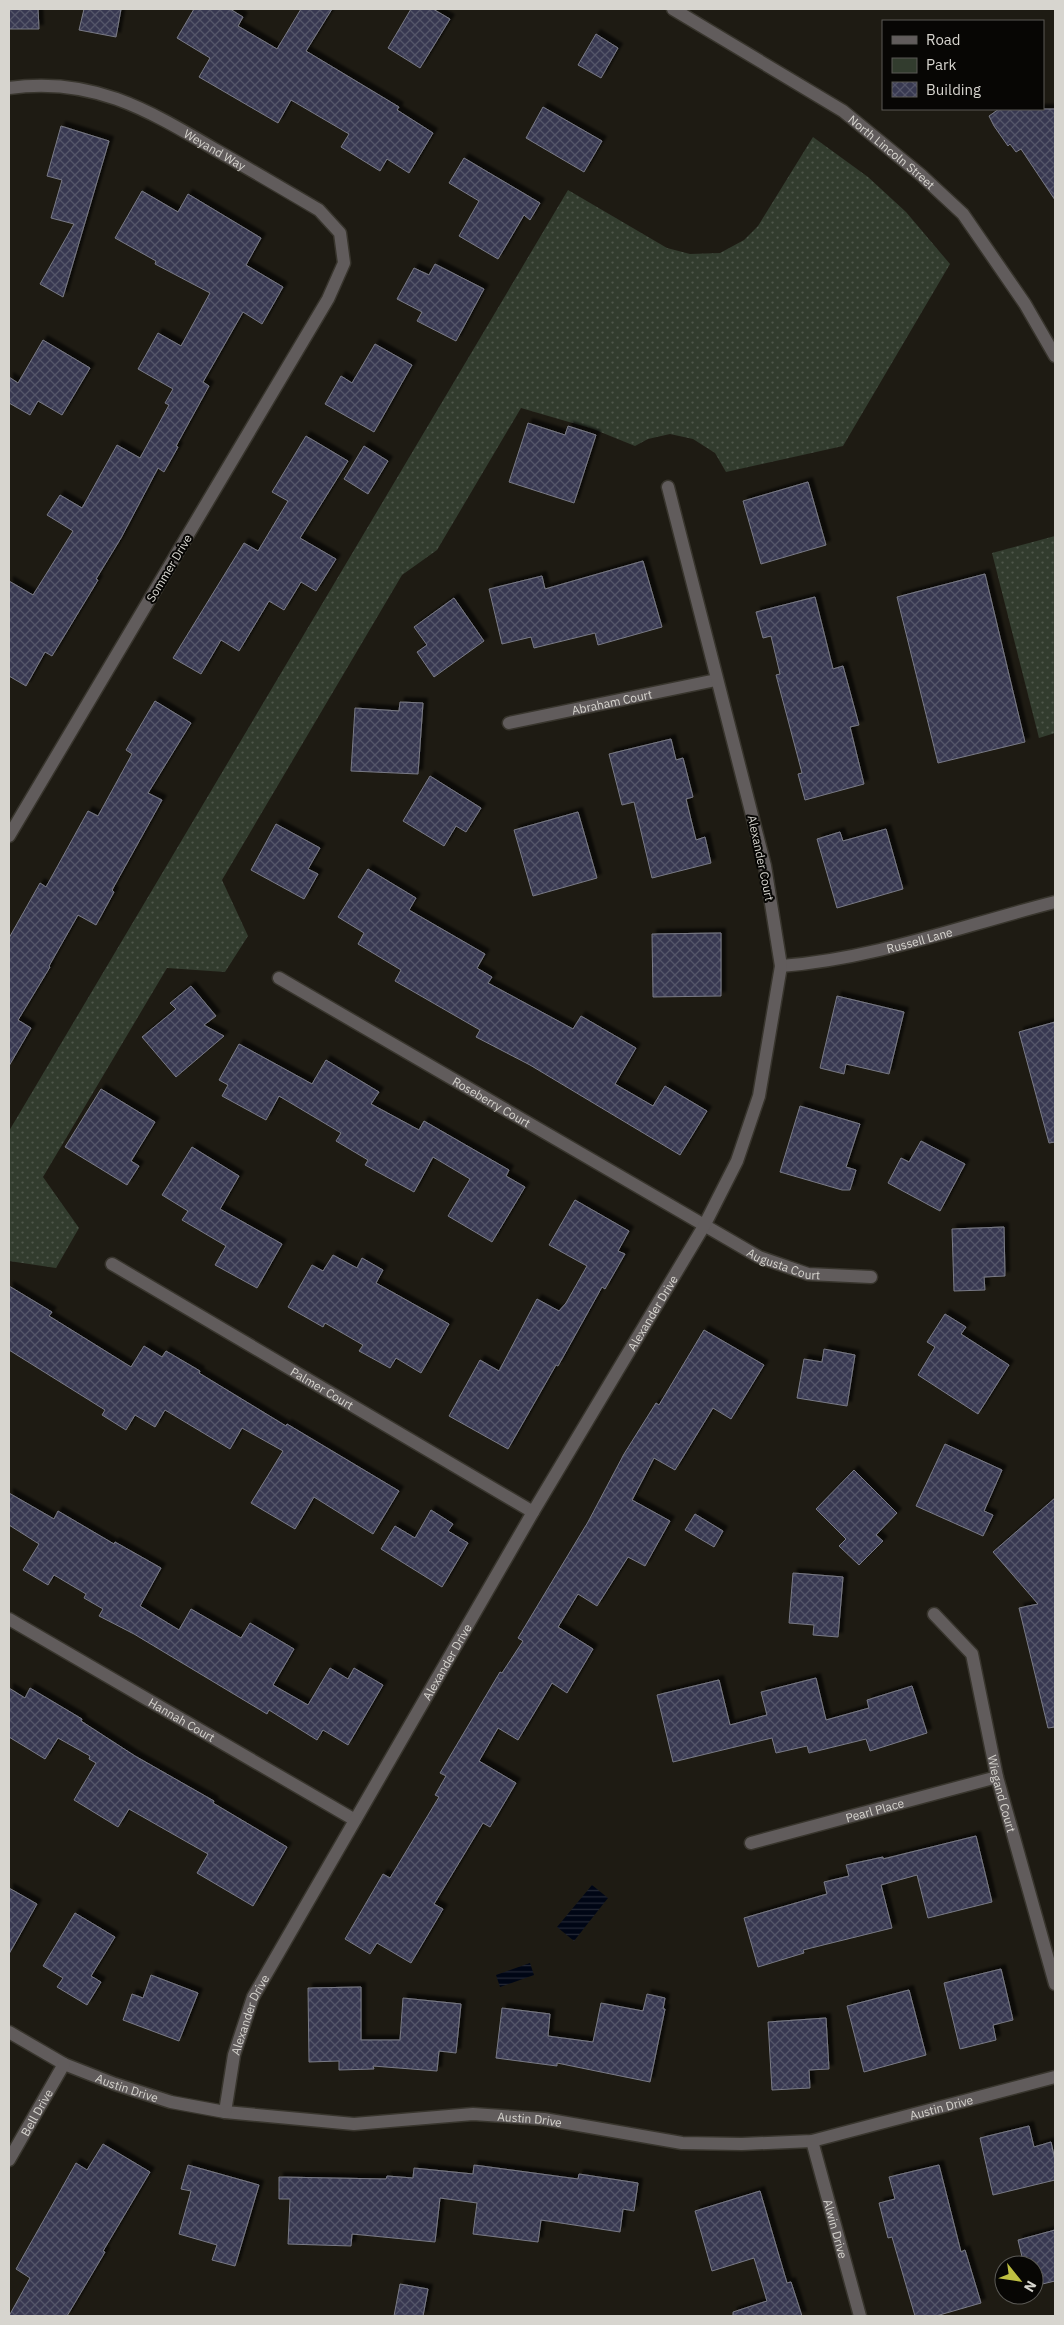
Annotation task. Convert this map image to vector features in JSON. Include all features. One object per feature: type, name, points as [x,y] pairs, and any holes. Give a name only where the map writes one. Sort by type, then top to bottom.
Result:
[{"type":"street","name":"North Lincoln Street","points":[[672,9],[843,111],[921,174],[968,221],[1025,304],[1055,356]]},
{"type":"street","name":"Weyand Way","points":[[9,88],[31,84],[78,87],[115,97],[154,113],[319,210],[340,233],[344,263],[328,299]]},
{"type":"street","name":"Sommer Drive","points":[[9,836],[328,299]]},
{"type":"street","name":"Alexander Court","points":[[668,487],[765,866],[781,966],[759,1096],[737,1161],[704,1226]]},
{"type":"street","name":"Abraham Court","points":[[509,723],[716,680]]},
{"type":"street","name":"Russell Lane","points":[[781,966],[815,964],[856,957],[991,918],[1055,902]]},
{"type":"street","name":"Roseberry Court","points":[[279,978],[704,1226]]},
{"type":"street","name":"Augusta Court","points":[[704,1226],[759,1257],[808,1274],[871,1276]]},
{"type":"street","name":"Alexander Drive","points":[[225,2112],[234,2055],[253,1997],[533,1512],[704,1226]]},
{"type":"street","name":"Palmer Court","points":[[112,1264],[533,1512]]},
{"type":"street","name":"Wiegand Court","points":[[934,1614],[972,1654],[997,1777],[1055,1984]]},
{"type":"street","name":"Hannah Court","points":[[9,1619],[355,1820]]},
{"type":"street","name":"Pearl Place","points":[[751,1843],[997,1777]]},
{"type":"street","name":"Austin Drive","points":[[9,2032],[64,2064],[114,2084],[171,2102],[225,2112],[354,2124],[473,2114],[544,2119],[682,2143],[742,2144],[812,2141],[1055,2077]]},
{"type":"street","name":"Bell Drive","points":[[9,2160],[64,2064]]},
{"type":"street","name":"Alwin Drive","points":[[812,2141],[860,2316]]},
{"type":"green space","points":[[813,137],[868,177],[906,212],[950,264],[843,446],[726,472],[715,453],[693,439],[670,434],[648,439],[635,446],[593,429],[521,408],[437,550],[402,575],[222,880],[248,936],[225,972],[167,968],[43,1177],[79,1228],[56,1268],[9,1261],[9,1131],[568,190],[667,248],[690,254],[720,253],[744,240],[758,226]]},
{"type":"green space","points":[[1055,536],[1055,733],[1039,738],[992,553]]},
{"type":"shaded area","points":[[592,1885],[608,1898],[574,1941],[557,1927]]},
{"type":"shaded area","points":[[530,1963],[534,1975],[500,1987],[496,1975]]},
{"type":"building","points":[[9,9],[38,9],[39,29],[9,29]]},
{"type":"building","points":[[84,9],[121,9],[116,37],[79,30]]},
{"type":"building","points":[[194,9],[230,9],[243,17],[238,26],[277,49],[301,9],[332,9],[306,51],[399,107],[397,110],[433,133],[409,173],[387,159],[380,171],[341,147],[349,134],[291,100],[278,123],[199,77],[210,58],[177,38]]},
{"type":"building","points":[[411,9],[433,9],[450,19],[420,68],[388,48]]},
{"type":"building","points":[[596,34],[618,48],[601,78],[578,65]]},
{"type":"building","points":[[543,107],[602,141],[584,172],[526,138]]},
{"type":"building","points":[[1055,109],[1055,200],[1021,149],[1016,152],[1010,144],[1008,146],[989,116],[998,110]]},
{"type":"building","points":[[61,126],[109,141],[63,297],[40,284],[74,224],[51,218],[62,180],[47,176]]},
{"type":"building","points":[[464,158],[540,203],[530,220],[524,215],[498,259],[459,236],[479,201],[449,183]]},
{"type":"building","points":[[142,191],[178,212],[188,194],[261,238],[246,265],[283,287],[262,324],[243,312],[203,382],[209,386],[164,472],[158,468],[121,538],[96,579],[98,580],[52,656],[45,652],[26,686],[9,676],[9,581],[33,595],[73,531],[47,515],[60,495],[82,508],[117,445],[140,458],[169,405],[165,403],[173,389],[138,369],[158,333],[181,346],[210,293],[155,264],[156,261],[115,238]]},
{"type":"building","points":[[435,264],[484,289],[456,341],[417,321],[422,312],[397,299],[414,268],[429,275]]},
{"type":"building","points":[[43,340],[90,368],[62,415],[38,401],[30,415],[9,403],[9,377],[18,383]]},
{"type":"building","points":[[375,344],[412,365],[374,432],[325,404],[341,376],[352,383]]},
{"type":"building","points":[[528,423],[565,435],[568,426],[596,435],[574,503],[509,482]]},
{"type":"building","points":[[306,436],[348,461],[300,538],[336,559],[316,591],[301,582],[284,610],[269,601],[239,651],[221,640],[201,674],[173,658],[244,543],[258,551],[288,501],[272,492]]},
{"type":"building","points":[[364,446],[388,461],[368,494],[344,479]]},
{"type":"building","points":[[808,482],[826,545],[761,564],[743,501]]},
{"type":"building","points":[[643,561],[662,627],[598,645],[595,633],[534,648],[531,637],[502,644],[489,589],[542,576],[545,589]]},
{"type":"building","points":[[985,574],[1025,742],[938,763],[897,597]]},
{"type":"building","points":[[815,597],[833,669],[843,666],[859,725],[850,727],[864,784],[805,800],[798,774],[802,773],[776,675],[780,674],[771,636],[763,638],[756,612]]},
{"type":"building","points":[[454,598],[484,641],[434,677],[417,652],[427,645],[414,627]]},
{"type":"building","points":[[155,701],[191,723],[148,793],[162,800],[112,890],[114,892],[96,925],[78,915],[18,1020],[31,1028],[9,1066],[9,938],[40,883],[46,887],[88,811],[98,816],[132,754],[126,750]]},
{"type":"building","points":[[400,702],[423,703],[418,774],[351,771],[355,708],[399,711]]},
{"type":"building","points":[[671,739],[676,760],[683,758],[693,797],[686,799],[696,840],[705,837],[711,863],[652,878],[634,802],[622,805],[609,754]]},
{"type":"building","points":[[430,776],[481,808],[466,832],[456,826],[444,846],[403,821]]},
{"type":"building","points":[[578,812],[597,878],[533,896],[514,830]]},
{"type":"building","points":[[276,824],[320,848],[308,869],[318,874],[304,899],[251,870]]},
{"type":"building","points":[[886,829],[903,889],[837,908],[817,839],[840,832],[843,841]]},
{"type":"building","points":[[368,869],[416,898],[409,910],[485,954],[477,968],[492,977],[488,983],[573,1029],[581,1016],[636,1048],[615,1084],[653,1106],[665,1086],[707,1111],[680,1155],[530,1065],[476,1037],[480,1030],[395,981],[401,970],[358,944],[364,933],[338,917]]},
{"type":"building","points":[[721,933],[721,996],[653,997],[652,934]]},
{"type":"building","points":[[191,986],[216,1016],[204,1025],[224,1036],[176,1077],[142,1037],[176,1009],[170,1003]]},
{"type":"building","points":[[837,996],[904,1012],[889,1074],[846,1064],[844,1074],[820,1068]]},
{"type":"building","points":[[1055,1022],[1055,1142],[1049,1143],[1019,1032]]},
{"type":"building","points":[[239,1044],[312,1084],[326,1060],[379,1092],[371,1104],[419,1130],[424,1121],[509,1170],[506,1176],[525,1187],[492,1242],[448,1216],[470,1179],[433,1157],[414,1192],[365,1165],[368,1160],[336,1141],[341,1133],[279,1096],[266,1120],[222,1096],[228,1085],[219,1080]]},
{"type":"building","points":[[101,1089],[155,1122],[131,1161],[139,1166],[127,1185],[65,1147]]},
{"type":"building","points":[[800,1106],[860,1124],[846,1167],[856,1170],[850,1190],[842,1190],[780,1172]]},
{"type":"building","points":[[921,1141],[965,1164],[940,1211],[888,1183],[901,1158],[909,1162]]},
{"type":"building","points":[[192,1147],[239,1176],[220,1209],[282,1244],[257,1288],[215,1265],[226,1246],[182,1220],[188,1211],[162,1195]]},
{"type":"building","points":[[575,1200],[629,1231],[618,1251],[625,1254],[605,1289],[602,1287],[558,1366],[556,1365],[508,1449],[449,1416],[480,1360],[499,1371],[537,1299],[559,1311],[566,1303],[587,1266],[549,1245]]},
{"type":"building","points":[[1004,1227],[1005,1276],[984,1277],[985,1290],[954,1291],[952,1229]]},
{"type":"building","points":[[333,1255],[357,1268],[362,1258],[383,1270],[376,1283],[449,1324],[421,1373],[396,1358],[390,1368],[359,1351],[363,1345],[325,1323],[323,1327],[288,1307],[312,1265],[323,1271]]},
{"type":"building","points":[[9,1286],[52,1312],[49,1316],[131,1367],[144,1346],[162,1357],[166,1351],[286,1426],[287,1424],[399,1491],[373,1534],[314,1497],[295,1529],[251,1503],[283,1451],[242,1428],[230,1449],[165,1410],[155,1427],[135,1415],[126,1430],[102,1415],[105,1410],[9,1350]]},
{"type":"building","points":[[945,1314],[966,1327],[961,1334],[1009,1365],[978,1414],[918,1375],[935,1347],[927,1342]]},
{"type":"building","points":[[704,1330],[764,1365],[731,1419],[713,1408],[675,1470],[654,1458],[632,1500],[670,1521],[645,1566],[628,1557],[597,1606],[578,1594],[558,1627],[593,1649],[567,1693],[552,1683],[518,1740],[498,1728],[479,1761],[516,1783],[490,1827],[483,1823],[434,1904],[443,1909],[411,1963],[377,1943],[370,1954],[345,1939],[383,1874],[390,1878],[439,1797],[435,1795],[446,1776],[440,1773],[500,1672],[502,1673],[523,1641],[518,1638],[588,1522],[624,1454],[656,1403],[659,1405]]},
{"type":"building","points":[[824,1349],[855,1355],[847,1406],[797,1398],[804,1359],[822,1362]]},
{"type":"building","points":[[945,1444],[1002,1470],[984,1511],[993,1515],[983,1536],[916,1506]]},
{"type":"building","points":[[854,1470],[897,1513],[876,1535],[883,1541],[859,1565],[839,1546],[846,1539],[816,1509]]},
{"type":"building","points":[[9,1493],[54,1519],[58,1511],[114,1544],[115,1542],[161,1568],[140,1606],[179,1630],[191,1609],[241,1638],[250,1623],[294,1649],[273,1685],[308,1705],[330,1668],[348,1679],[354,1668],[383,1685],[348,1745],[323,1730],[317,1740],[269,1710],[267,1714],[134,1634],[99,1616],[103,1609],[84,1598],[86,1594],[54,1575],[48,1585],[23,1570],[39,1544],[9,1525]]},
{"type":"building","points":[[1055,1498],[1055,1727],[1048,1728],[1019,1608],[1038,1604],[993,1552]]},
{"type":"building","points":[[431,1510],[453,1524],[448,1531],[468,1543],[442,1587],[381,1549],[395,1526],[415,1538]]},
{"type":"building","points":[[695,1514],[723,1531],[714,1547],[685,1530]]},
{"type":"building","points":[[793,1573],[843,1577],[838,1637],[813,1635],[814,1625],[789,1623]]},
{"type":"building","points":[[816,1678],[826,1720],[869,1708],[867,1700],[912,1686],[927,1733],[870,1751],[866,1739],[809,1753],[807,1746],[776,1753],[772,1738],[673,1762],[657,1695],[719,1680],[730,1725],[767,1715],[761,1692]]},
{"type":"building","points":[[9,1688],[25,1698],[30,1688],[82,1719],[81,1721],[135,1756],[214,1801],[213,1803],[287,1847],[253,1906],[197,1873],[208,1854],[129,1809],[118,1827],[74,1800],[96,1763],[89,1759],[90,1756],[58,1738],[45,1759],[9,1737]]},
{"type":"building","points":[[976,1836],[992,1902],[928,1918],[917,1875],[881,1885],[892,1928],[803,1950],[804,1953],[758,1967],[744,1918],[827,1894],[824,1882],[849,1876],[846,1865],[883,1857],[883,1859]]},
{"type":"building","points":[[9,1888],[37,1904],[9,1954]]},
{"type":"building","points":[[75,1913],[115,1937],[91,1976],[101,1982],[87,2005],[57,1987],[63,1978],[43,1966]]},
{"type":"building","points":[[1001,1969],[1013,2020],[993,2025],[996,2040],[960,2049],[944,1983]]},
{"type":"building","points":[[151,1975],[198,1993],[179,2041],[123,2020],[132,1994],[143,1998]]},
{"type":"building","points":[[361,1987],[361,2040],[400,2040],[403,1998],[461,2004],[456,2053],[439,2051],[437,2071],[373,2066],[374,2069],[339,2070],[339,2061],[309,2062],[308,1988]]},
{"type":"building","points":[[909,1990],[926,2055],[864,2072],[847,2006]]},
{"type":"building","points":[[647,1994],[665,1998],[663,2009],[665,2009],[650,2082],[557,2063],[557,2066],[496,2058],[502,2008],[550,2014],[548,2036],[593,2042],[601,2003],[643,2011]]},
{"type":"building","points":[[826,2018],[829,2069],[809,2070],[810,2088],[772,2090],[768,2022]]},
{"type":"building","points":[[1029,2126],[1034,2147],[1051,2142],[1055,2160],[1055,2180],[993,2195],[980,2138]]},
{"type":"building","points":[[103,2144],[150,2172],[67,2316],[9,2316],[30,2278],[16,2269],[76,2163],[87,2170]]},
{"type":"building","points":[[188,2165],[259,2185],[235,2266],[212,2260],[217,2245],[179,2234],[191,2191],[181,2189]]},
{"type":"building","points":[[474,2165],[578,2179],[579,2174],[638,2183],[634,2211],[623,2209],[620,2232],[541,2220],[538,2242],[473,2234],[477,2203],[440,2198],[435,2242],[352,2234],[351,2246],[288,2244],[290,2199],[279,2199],[279,2177],[386,2179],[387,2176],[413,2178],[414,2168],[473,2174]]},
{"type":"building","points":[[939,2165],[961,2252],[965,2250],[981,2303],[936,2316],[915,2316],[892,2237],[888,2238],[879,2203],[895,2199],[889,2177]]},
{"type":"building","points":[[760,2191],[787,2283],[791,2282],[802,2316],[733,2316],[733,2312],[767,2301],[754,2258],[712,2271],[695,2211]]},
{"type":"building","points":[[1055,2230],[1055,2281],[1044,2284],[1044,2255],[1022,2255],[1018,2240]]},
{"type":"building","points":[[400,2284],[428,2289],[423,2316],[394,2316]]}]
